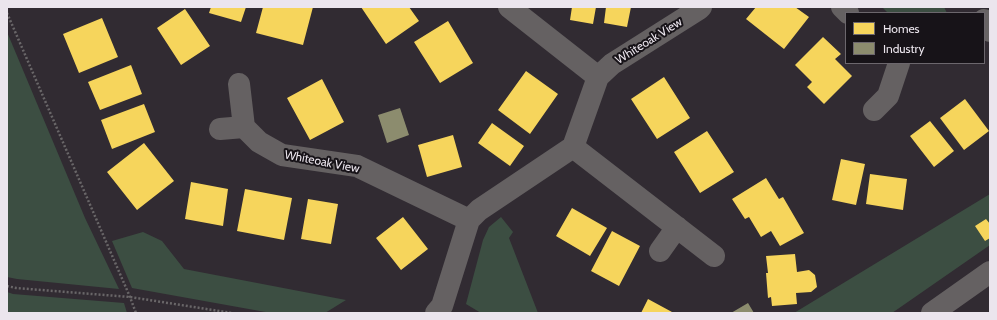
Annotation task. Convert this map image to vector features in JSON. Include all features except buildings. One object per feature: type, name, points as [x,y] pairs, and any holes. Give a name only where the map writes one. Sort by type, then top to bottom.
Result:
[{"type":"main road","points":[[985,22],[990,31]]},
{"type":"street","points":[[509,7],[598,77]]},
{"type":"street","name":"Whiteoak View","points":[[572,147],[598,77],[612,64],[701,7]]},
{"type":"street","points":[[874,110],[888,96],[899,64]]},
{"type":"street","points":[[220,129],[244,127],[239,84]]},
{"type":"street","name":"Whiteoak View","points":[[244,127],[259,142],[282,155],[357,166],[469,220]]},
{"type":"street","points":[[436,313],[442,306],[469,220],[479,210],[572,147],[714,256]]},
{"type":"street","points":[[660,251],[677,227]]},
{"type":"street","points":[[932,313],[990,272]]},
{"type":"path","points":[[7,13],[136,313]]},
{"type":"path","points":[[7,286],[130,297],[232,313]]},
{"type":"green space","points":[[882,7],[944,7],[946,12],[887,12]]},
{"type":"green space","points":[[7,32],[85,218],[119,289],[7,277]]},
{"type":"green space","points":[[990,194],[990,245],[892,313],[794,313]]},
{"type":"green space","points":[[501,217],[513,232],[509,238],[538,313],[481,313],[466,304],[483,240],[489,227]]},
{"type":"green space","points":[[143,232],[162,241],[184,269],[346,300],[325,313],[271,313],[132,288],[112,241]]},
{"type":"green space","points":[[7,292],[13,294],[124,303],[127,313],[7,313]]}]
